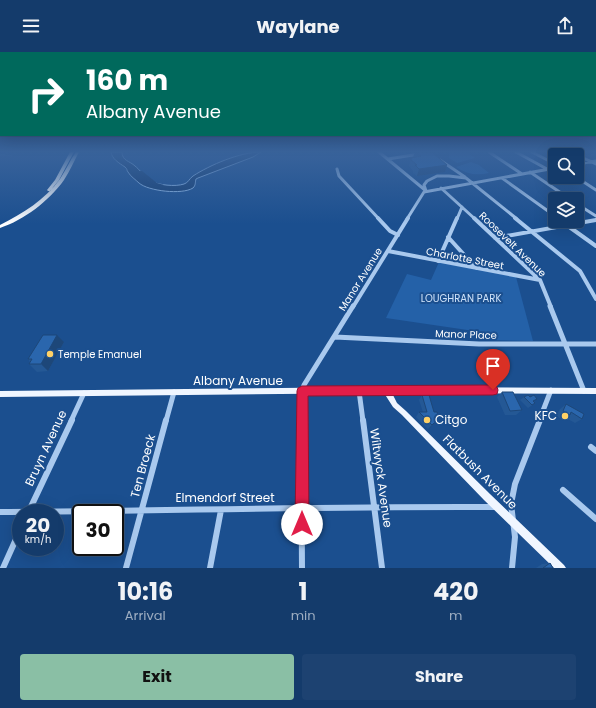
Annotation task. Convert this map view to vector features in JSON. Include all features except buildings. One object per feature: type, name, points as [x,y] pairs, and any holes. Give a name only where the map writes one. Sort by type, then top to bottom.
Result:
[{"type":"highway","points":[[0,224],[28,208],[48,190],[58,176]]},
{"type":"highway","points":[[0,227],[28,211],[51,194],[64,176]]},
{"type":"main road","name":"Albany Avenue","points":[[1,396],[84,393],[386,390],[596,391]]},
{"type":"main road","name":"Flatbush Avenue","points":[[386,390],[395,405],[561,568]]},
{"type":"street","points":[[339,176],[390,231],[398,235]]},
{"type":"street","points":[[408,176],[426,191],[512,176]]},
{"type":"street","name":"Manor Avenue","points":[[302,391],[304,384],[426,191],[424,185],[432,178],[442,176]]},
{"type":"street","name":"Manor Avenue","points":[[454,176],[466,178]]},
{"type":"street","points":[[464,176],[580,271],[595,297]]},
{"type":"street","points":[[536,176],[560,192]]},
{"type":"street","points":[[502,178],[548,211]]},
{"type":"street","points":[[584,182],[596,190]]},
{"type":"street","name":"Roosevelt Avenue","points":[[441,188],[540,280],[584,391]]},
{"type":"street","points":[[438,260],[462,207]]},
{"type":"street","points":[[584,208],[596,216]]},
{"type":"street","points":[[584,222],[596,220]]},
{"type":"street","points":[[495,238],[549,228]]},
{"type":"street","points":[[570,228],[596,246]]},
{"type":"street","points":[[448,237],[476,268]]},
{"type":"street","name":"Charlotte Street","points":[[388,251],[540,280]]},
{"type":"street","name":"Manor Place","points":[[335,337],[479,344],[596,344]]},
{"type":"street","points":[[512,568],[514,537],[512,504],[515,484],[551,390]]},
{"type":"street","points":[[302,391],[302,568]]},
{"type":"street","name":"Wiltwyck Avenue","points":[[359,391],[382,568]]},
{"type":"street","name":"Ten Broeck","points":[[126,568],[174,392]]},
{"type":"street","name":"Bruyn Avenue","points":[[32,504],[84,393]]},
{"type":"street","points":[[563,490],[596,519]]},
{"type":"street","name":"Elmendorf Street","points":[[64,511],[302,509],[373,506],[498,507]]},
{"type":"street","points":[[210,568],[221,510]]},
{"type":"street","name":"Elmendorf Street","points":[[0,512],[12,512]]},
{"type":"street","points":[[3,568],[12,548]]},
{"type":"green space","name":"LOUGHRAN PARK","points":[[439,262],[516,277],[533,341],[484,340],[481,332],[386,318],[407,274],[431,280]]},
{"type":"shaded area","points":[[131,176],[145,176],[150,181],[162,184],[180,185],[188,182],[193,176],[204,176],[196,179],[193,188],[173,192],[157,190],[143,186]]},
{"type":"waterway","points":[[145,176],[156,184],[162,185]]},
{"type":"place","name":"Temple Emanuel","points":[[50,354]]},
{"type":"place","name":"KFC","points":[[565,416]]},
{"type":"place","name":"Citgo","points":[[427,420]]},
{"type":"route","points":[[302,524],[302,391],[493,390]]}]
